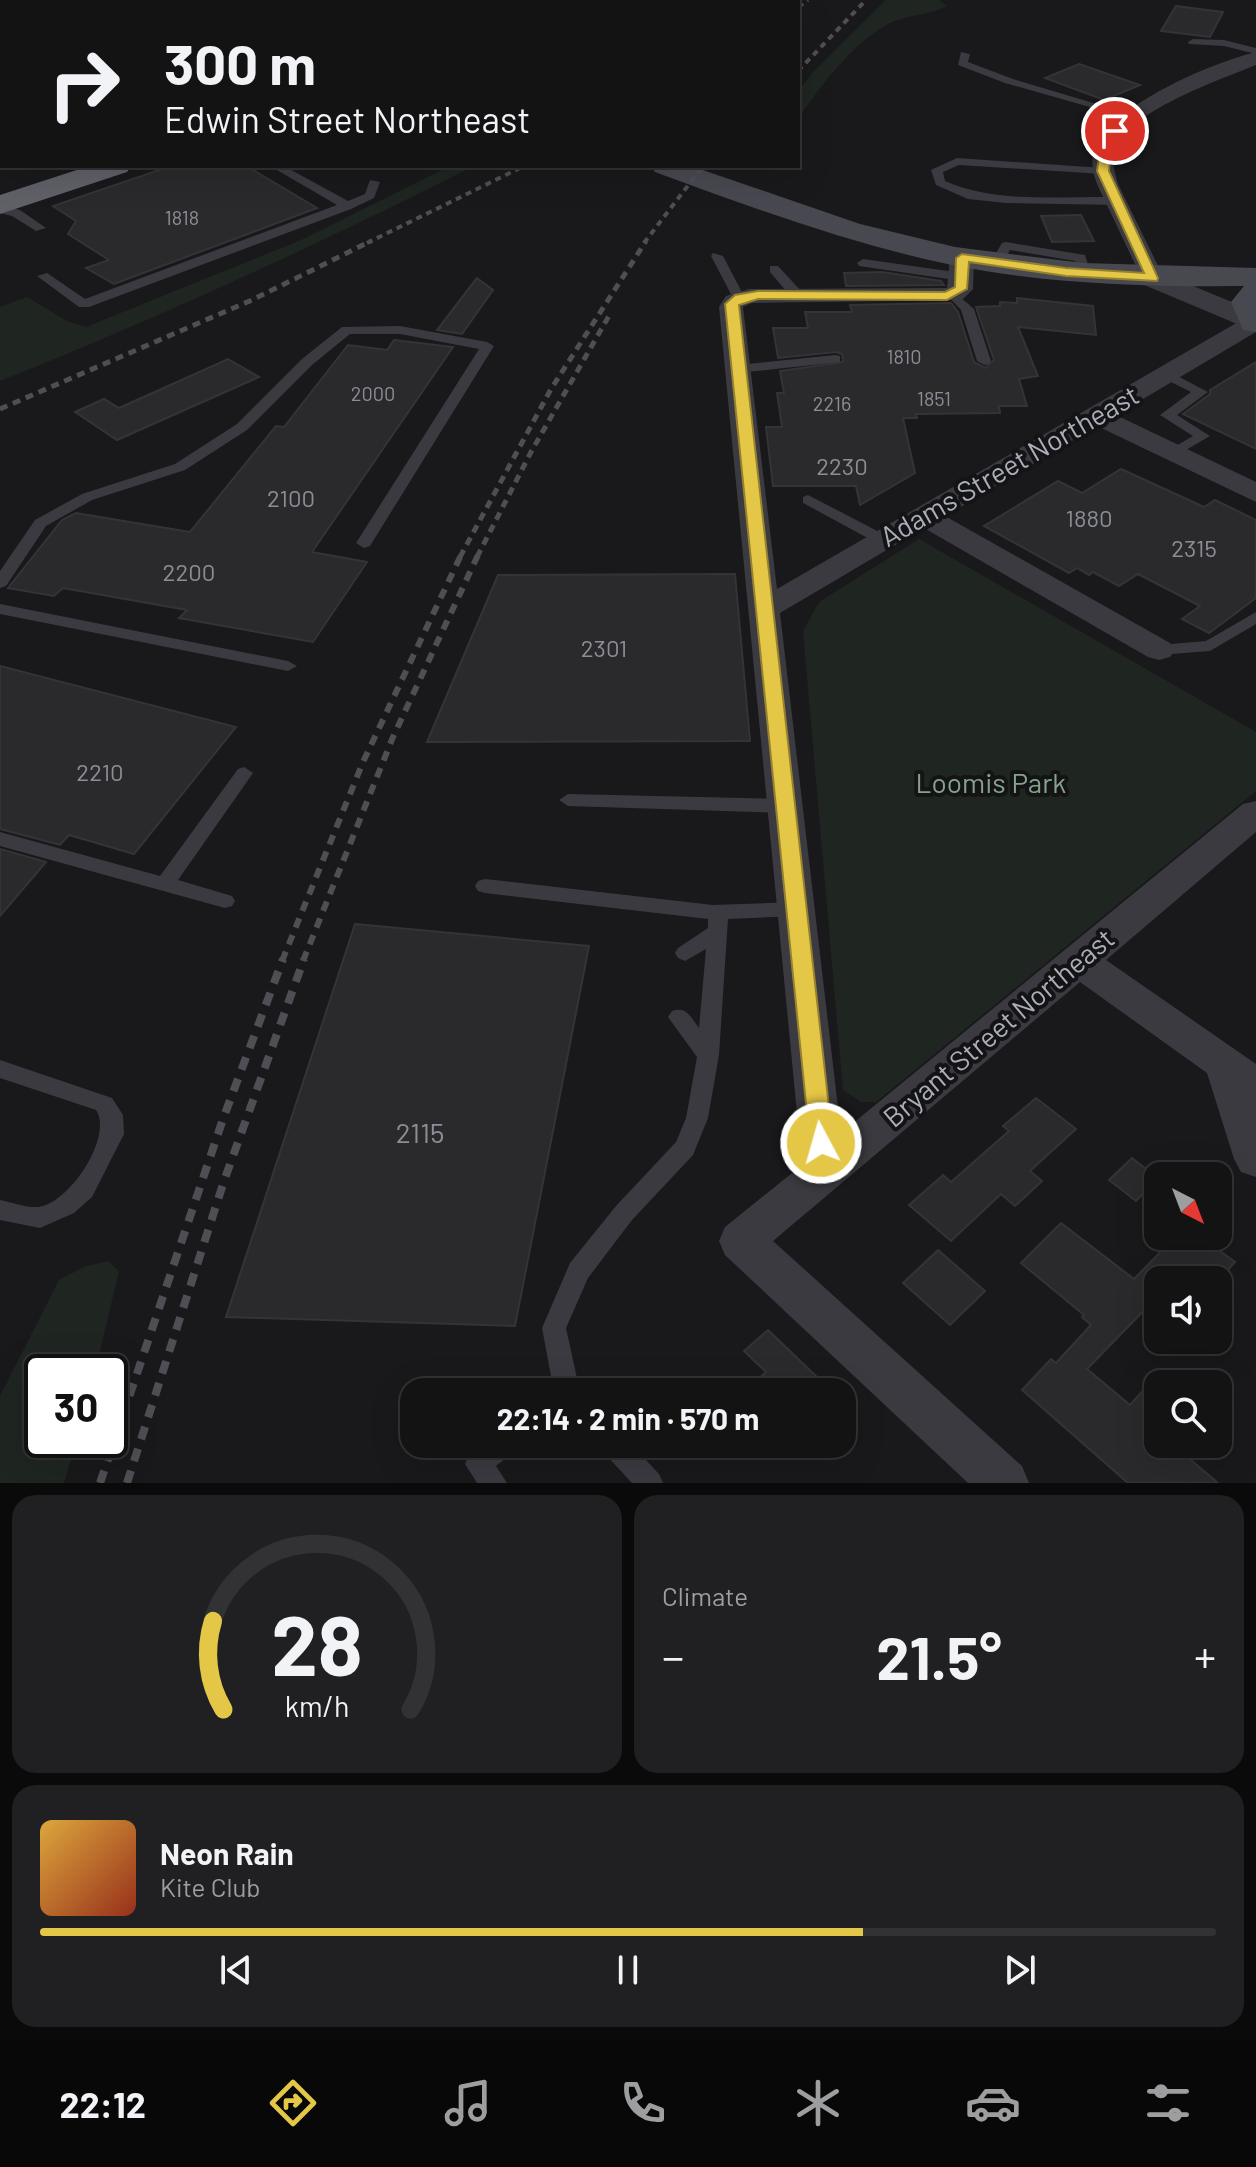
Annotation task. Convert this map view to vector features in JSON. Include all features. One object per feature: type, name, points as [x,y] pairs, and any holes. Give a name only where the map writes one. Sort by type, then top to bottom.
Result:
[{"type":"highway","points":[[0,202],[63,168]]},
{"type":"highway","points":[[0,202],[110,168]]},
{"type":"main road","points":[[671,168],[837,227],[959,276],[996,263],[1085,274],[1152,278],[1256,277]]},
{"type":"street","points":[[1255,313],[1152,278],[1103,171],[1110,139],[1132,116],[1256,58]]},
{"type":"street","points":[[1220,74],[1250,85]]},
{"type":"street","points":[[824,1172],[731,307],[739,298],[797,295],[959,276]]},
{"type":"street","name":"Adams Street Northeast","points":[[764,609],[1166,374],[1255,313]]},
{"type":"street","points":[[1096,415],[1256,493]]},
{"type":"street","points":[[922,515],[1159,650]]},
{"type":"street","name":"Bryant Street Northeast","points":[[1004,1483],[741,1241],[1256,813]]},
{"type":"street","points":[[1079,961],[1241,1075],[1256,1159]]},
{"type":"lane","points":[[1193,42],[1224,43],[1256,51]]},
{"type":"lane","points":[[965,54],[962,63],[1009,81],[1132,116]]},
{"type":"lane","points":[[1103,171],[957,161],[937,170],[940,183],[968,195],[1118,201]]},
{"type":"lane","points":[[280,168],[347,206]]},
{"type":"lane","points":[[43,276],[84,304],[347,206],[370,196],[374,182]]},
{"type":"lane","points":[[0,202],[40,228]]},
{"type":"lane","points":[[717,256],[739,298]]},
{"type":"lane","points":[[863,263],[959,276],[984,361]]},
{"type":"lane","points":[[774,269],[797,295]]},
{"type":"lane","points":[[0,583],[40,523],[87,497],[180,467],[242,427],[307,362],[347,330],[400,330],[487,346],[364,543]]},
{"type":"lane","points":[[738,369],[835,359]]},
{"type":"lane","points":[[1166,374],[1201,392],[1167,415],[1203,436],[1174,453]]},
{"type":"lane","points":[[808,500],[881,539]]},
{"type":"lane","points":[[0,609],[288,666]]},
{"type":"lane","points":[[1159,650],[1210,646],[1256,617]]},
{"type":"lane","points":[[165,884],[244,773]]},
{"type":"lane","points":[[568,800],[785,806]]},
{"type":"lane","points":[[0,839],[225,901]]},
{"type":"lane","points":[[485,886],[718,922],[796,909]]},
{"type":"lane","points":[[685,953],[718,922]]},
{"type":"lane","points":[[563,1378],[554,1328],[579,1271],[624,1213],[685,1148],[697,1118],[708,1055],[718,922]]},
{"type":"lane","points":[[679,1017],[708,1055]]},
{"type":"lane","points":[[0,1069],[104,1104],[112,1115],[113,1134],[84,1190],[66,1206],[40,1218],[0,1210]]},
{"type":"lane","points":[[486,1458],[478,1464],[494,1483]]},
{"type":"lane","points":[[626,1458],[650,1483]]},
{"type":"green space","points":[[886,0],[939,0],[947,6],[895,21],[874,33],[838,66],[800,116],[800,89],[812,73]]},
{"type":"green space","points":[[446,168],[470,168],[239,279],[0,381],[0,307],[27,297],[67,321],[86,327],[301,240]]},
{"type":"green space","name":"Loomis Park","points":[[919,539],[1256,732],[1256,791],[876,1102],[861,1102],[843,1090],[803,631],[819,602]]},
{"type":"green space","points":[[108,1261],[119,1271],[99,1354],[24,1354],[24,1458],[72,1458],[64,1483],[0,1483],[0,1396],[59,1280],[84,1267]]},
{"type":"building","points":[[1176,6],[1223,12],[1210,37],[1161,31]]},
{"type":"building","points":[[1079,64],[1140,85],[1104,100],[1045,78]]},
{"type":"building","points":[[165,168],[250,168],[317,208],[114,284],[86,268],[109,260],[68,234],[76,221],[53,206]]},
{"type":"building","points":[[1081,215],[1094,241],[1052,242],[1041,216]]},
{"type":"building","points":[[882,272],[941,281],[944,285],[846,286],[844,273]]},
{"type":"building","points":[[477,278],[493,290],[462,334],[437,330]]},
{"type":"building","points":[[1017,298],[1093,306],[1096,335],[1018,327],[1038,376],[1019,379],[1027,406],[999,406],[1000,413],[916,414],[917,418],[903,418],[915,473],[860,505],[856,486],[773,486],[766,427],[782,427],[777,393],[784,393],[780,371],[843,362],[842,354],[836,352],[778,358],[773,328],[808,328],[805,312],[852,312],[850,305],[951,303],[958,312],[974,362],[985,368],[994,360],[976,307],[1000,306],[1000,302],[1017,303]]},
{"type":"building","points":[[394,340],[453,347],[312,552],[367,562],[313,642],[179,618],[187,610],[63,588],[54,596],[8,588],[62,520],[76,513],[190,532],[276,426],[284,427],[348,345],[387,350]]},
{"type":"building","points":[[228,359],[259,377],[117,440],[75,412],[104,399],[119,408]]},
{"type":"building","points":[[1256,362],[1256,449],[1183,414],[1210,394],[1210,390]]},
{"type":"building","points":[[1121,469],[1204,507],[1215,500],[1256,520],[1256,598],[1209,633],[1182,619],[1200,606],[1138,574],[1119,586],[1093,572],[1089,575],[1077,568],[1069,573],[984,526],[1058,481],[1082,493]]},
{"type":"building","points":[[735,574],[750,741],[427,742],[498,575]]},
{"type":"building","points":[[0,666],[236,727],[134,854],[69,835],[60,845],[0,829]]},
{"type":"building","points":[[0,849],[46,862],[0,916]]},
{"type":"building","points":[[355,924],[589,946],[515,1326],[226,1317]]},
{"type":"building","points":[[1036,1098],[1076,1129],[1030,1171],[1042,1181],[1015,1206],[1001,1194],[951,1241],[909,1205],[943,1175],[951,1182],[1009,1131],[1003,1126]]},
{"type":"building","points":[[1132,1158],[1144,1167],[1144,1193],[1136,1201],[1109,1180]]},
{"type":"building","points":[[1061,1223],[1134,1279],[1144,1269],[1144,1310],[1087,1369],[1130,1405],[1144,1390],[1144,1458],[1189,1458],[1218,1483],[1128,1483],[1022,1390],[1051,1359],[1056,1363],[1091,1325],[1082,1317],[1084,1315],[1021,1263]]},
{"type":"building","points":[[938,1250],[985,1291],[950,1325],[903,1283]]},
{"type":"building","points":[[1162,1250],[1218,1250],[1235,1262],[1231,1266],[1147,1266]]},
{"type":"building","points":[[768,1330],[817,1377],[759,1378],[766,1372],[744,1351]]},
{"type":"railway","points":[[800,6],[808,0]]},
{"type":"railway","points":[[800,69],[866,0]]},
{"type":"railway","points":[[367,243],[520,168]]},
{"type":"railway","points":[[644,243],[701,168]]},
{"type":"railway","points":[[0,409],[252,300],[371,241]]},
{"type":"railway","points":[[460,556],[551,389],[646,241]]},
{"type":"railway","points":[[478,556],[531,452],[610,314]]},
{"type":"railway","points":[[282,961],[363,762],[460,556]]},
{"type":"railway","points":[[303,961],[393,737],[478,556]]},
{"type":"railway","points":[[100,1483],[223,1119],[283,959]]},
{"type":"railway","points":[[127,1483],[224,1181],[304,959]]},
{"type":"route","points":[[821,1143],[731,307],[739,298],[758,295],[953,295],[961,289],[962,258],[1066,272],[1152,278],[1103,171],[1103,157],[1115,131]]}]
